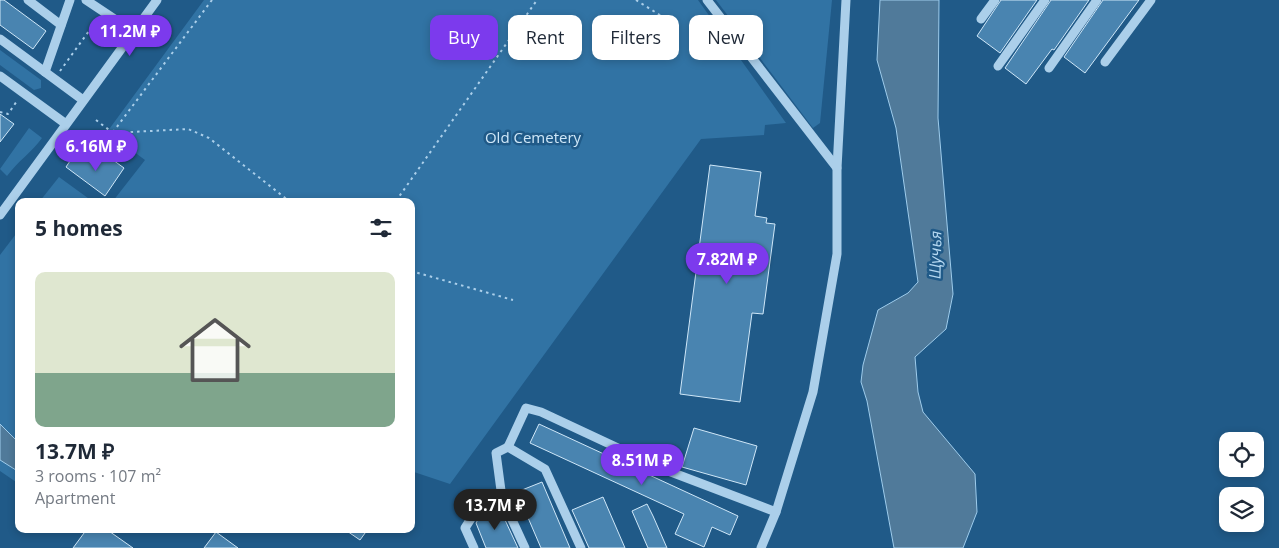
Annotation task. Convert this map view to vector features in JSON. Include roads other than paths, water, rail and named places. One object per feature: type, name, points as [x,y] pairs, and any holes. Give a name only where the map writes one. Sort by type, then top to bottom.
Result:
[{"type":"street","points":[[28,0],[61,25]]},
{"type":"street","points":[[45,72],[70,0]]},
{"type":"street","points":[[86,0],[134,32]]},
{"type":"street","points":[[0,215],[157,0]]},
{"type":"street","points":[[707,0],[837,168]]},
{"type":"street","points":[[761,548],[776,512],[814,392],[837,254],[837,168],[846,0]]},
{"type":"street","points":[[981,19],[995,0]]},
{"type":"street","points":[[998,66],[1045,0]]},
{"type":"street","points":[[1049,68],[1097,0]]},
{"type":"street","points":[[1105,62],[1150,0]]},
{"type":"street","points":[[0,39],[84,100]]},
{"type":"street","points":[[0,76],[66,124]]},
{"type":"street","points":[[525,548],[502,498],[496,453],[508,447],[526,408],[541,412],[664,470],[776,512]]},
{"type":"street","points":[[508,447],[545,469],[581,548]]},
{"type":"street","points":[[474,548],[465,528],[480,506],[502,498]]},
{"type":"water","name":"Щучья","points":[[880,0],[939,0],[938,118],[953,294],[946,329],[915,357],[918,392],[923,412],[975,474],[977,512],[963,548],[894,548],[867,401],[861,382],[863,365],[878,310],[908,293],[918,282],[896,128],[877,60]]},
{"type":"water","points":[[0,424],[15,439],[15,469],[0,460]]},
{"type":"park label","name":"Old Cemetery","points":[[533,138]]}]
